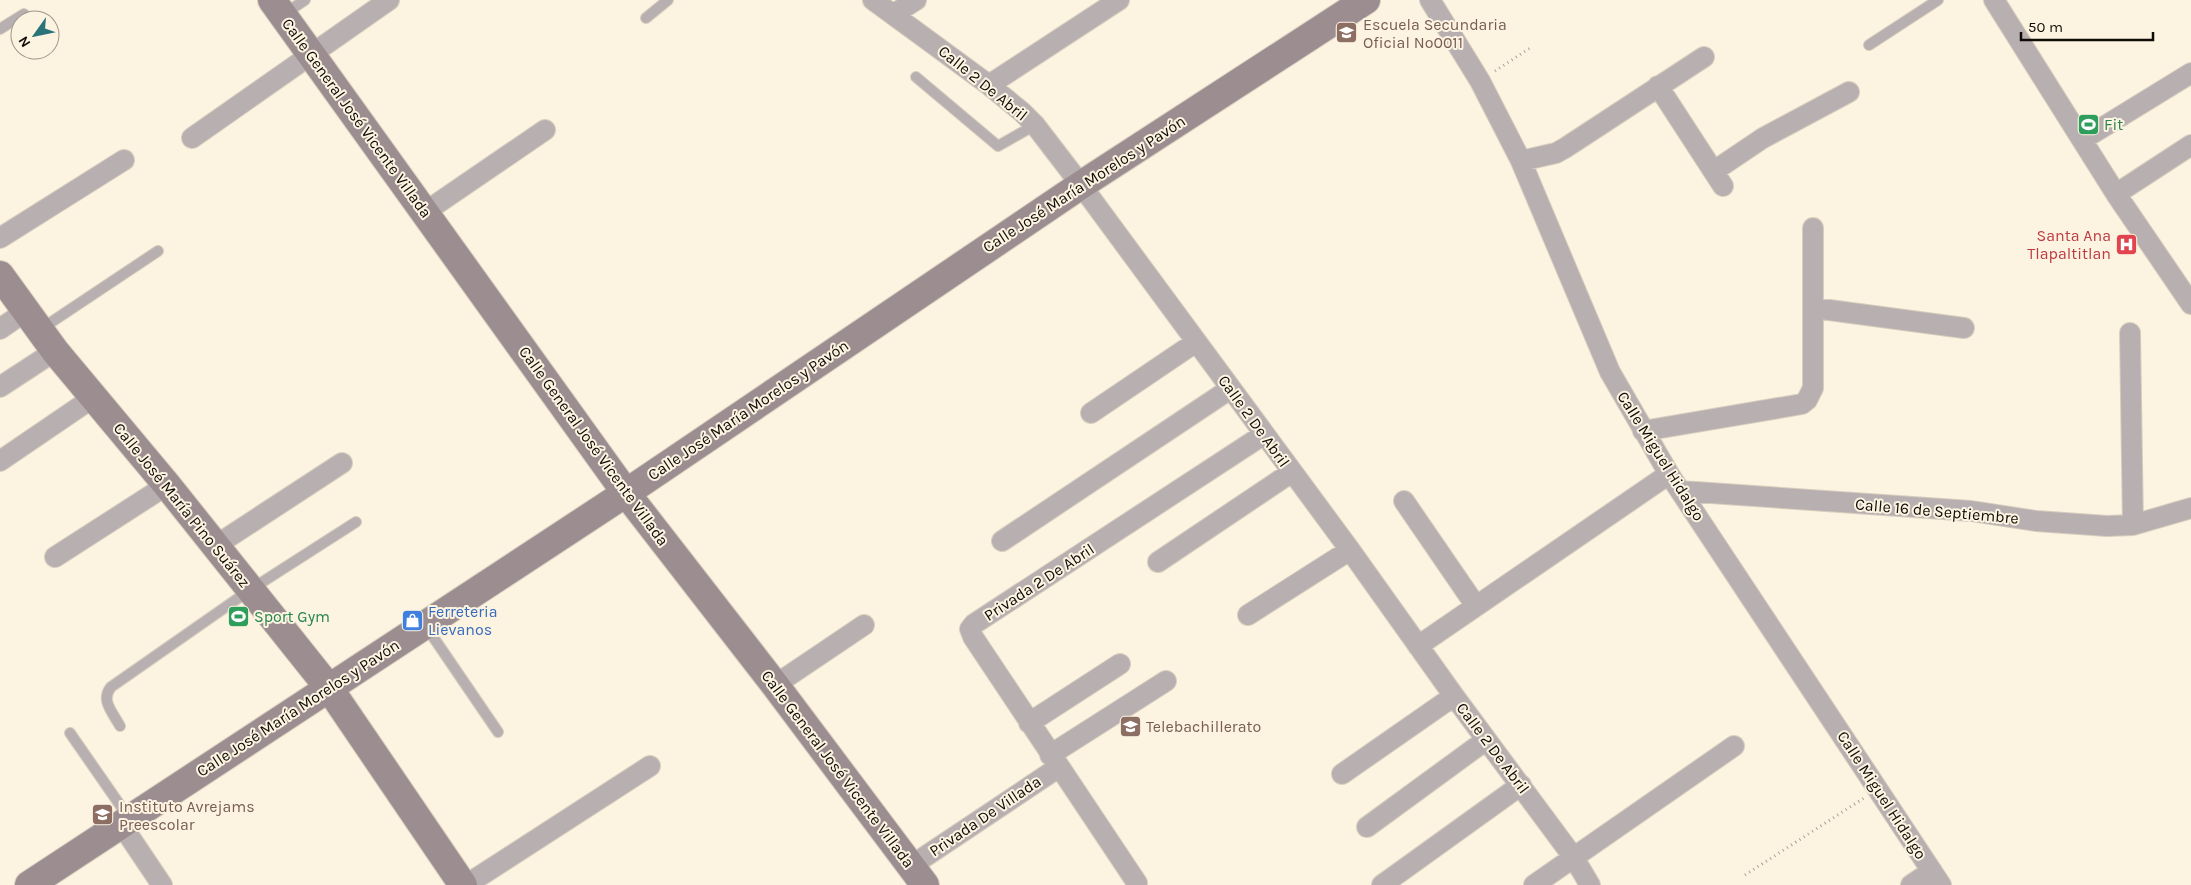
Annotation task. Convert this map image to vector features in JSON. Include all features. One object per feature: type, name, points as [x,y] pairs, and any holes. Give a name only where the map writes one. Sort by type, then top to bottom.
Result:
[{"type":"main road","name":"Calle José María Morelos y Pavón","points":[[29,885],[626,493],[1081,185],[1366,0]]},
{"type":"main road","name":"Calle General José Vicente Villada","points":[[287,5],[311,54],[626,493],[775,685],[918,875]]},
{"type":"main road","name":"Calle José María Pino Suárez","points":[[0,275],[40,331],[167,485],[329,688],[465,885]]},
{"type":"street","points":[[192,138],[389,0]]},
{"type":"street","name":"Calle 2 De Abril","points":[[873,0],[989,85],[1022,112],[1035,126],[1081,185],[1263,435],[1350,550],[1454,696],[1574,858],[1590,885]]},
{"type":"street","points":[[894,14],[916,0]]},
{"type":"street","points":[[989,85],[1119,0]]},
{"type":"street","name":"Calle Miguel Hidalgo","points":[[1430,0],[1480,81],[1521,161],[1610,372],[1643,431],[1669,474],[1879,789],[1936,878]]},
{"type":"street","points":[[1994,0],[2116,194],[2191,304]]},
{"type":"street","points":[[1521,161],[1556,153],[1565,148],[1704,57]]},
{"type":"street","points":[[2082,140],[2191,73]]},
{"type":"street","points":[[1658,86],[1718,178],[1763,138],[1849,92]]},
{"type":"street","points":[[425,212],[545,130]]},
{"type":"street","points":[[2116,194],[2191,145]]},
{"type":"street","points":[[0,238],[124,160]]},
{"type":"street","points":[[1643,431],[1802,404],[1807,400],[1813,388],[1813,228]]},
{"type":"street","points":[[1814,308],[1964,328]]},
{"type":"street","points":[[0,329],[40,331]]},
{"type":"street","points":[[0,387],[40,331]]},
{"type":"street","points":[[2130,333],[2133,525]]},
{"type":"street","points":[[1091,413],[1196,342]]},
{"type":"street","points":[[1002,541],[1230,389]]},
{"type":"street","points":[[0,460],[94,397]]},
{"type":"street","name":"Privada 2 De Abril","points":[[1137,883],[1029,723],[970,630],[1263,435]]},
{"type":"street","points":[[215,546],[342,463]]},
{"type":"street","points":[[1158,562],[1292,472]]},
{"type":"street","points":[[1418,646],[1669,474]]},
{"type":"street","points":[[55,557],[167,485]]},
{"type":"street","name":"Calle 16 de Septiembre","points":[[1681,491],[1971,511],[2036,520],[2107,526],[2133,525],[2191,508]]},
{"type":"street","points":[[1404,501],[1476,606]]},
{"type":"street","points":[[1248,615],[1350,550]]},
{"type":"street","points":[[775,685],[864,625]]},
{"type":"street","points":[[1029,723],[1120,664]]},
{"type":"street","name":"Privada De Villada","points":[[918,875],[1055,761],[1166,681]]},
{"type":"street","points":[[1342,774],[1454,696]]},
{"type":"street","points":[[1367,827],[1486,740]]},
{"type":"street","points":[[1534,885],[1734,746]]},
{"type":"street","points":[[465,885],[650,766]]},
{"type":"street","points":[[1382,885],[1521,786]]},
{"type":"street","points":[[125,821],[162,885]]},
{"type":"street","points":[[1910,885],[1936,878]]},
{"type":"lane","points":[[646,18],[668,0]]},
{"type":"lane","points":[[1869,45],[1938,0]]},
{"type":"lane","points":[[916,77],[995,144],[1001,145],[1035,126]]},
{"type":"lane","points":[[40,331],[158,251]]},
{"type":"lane","points":[[120,726],[106,700],[106,693],[111,687],[250,590],[356,522]]},
{"type":"lane","points":[[424,624],[498,732]]},
{"type":"lane","points":[[70,733],[125,821]]},
{"type":"path","points":[[1480,81],[1530,48]]},
{"type":"path","points":[[1745,875],[1879,789]]},
{"type":"place","name":"Escuela Secundaria Oficial No0011","points":[[1347,33]]},
{"type":"place","name":"Fit","points":[[2088,124]]},
{"type":"place","name":"Santa Ana Tlapaltitlan","points":[[2127,244]]},
{"type":"place","name":"Sport Gym","points":[[238,616]]},
{"type":"place","name":"Ferreteria Lievanos","points":[[412,620]]},
{"type":"place","name":"Telebachillerato","points":[[1130,726]]},
{"type":"place","name":"Instituto Avrejams Preescolar","points":[[103,815]]}]
